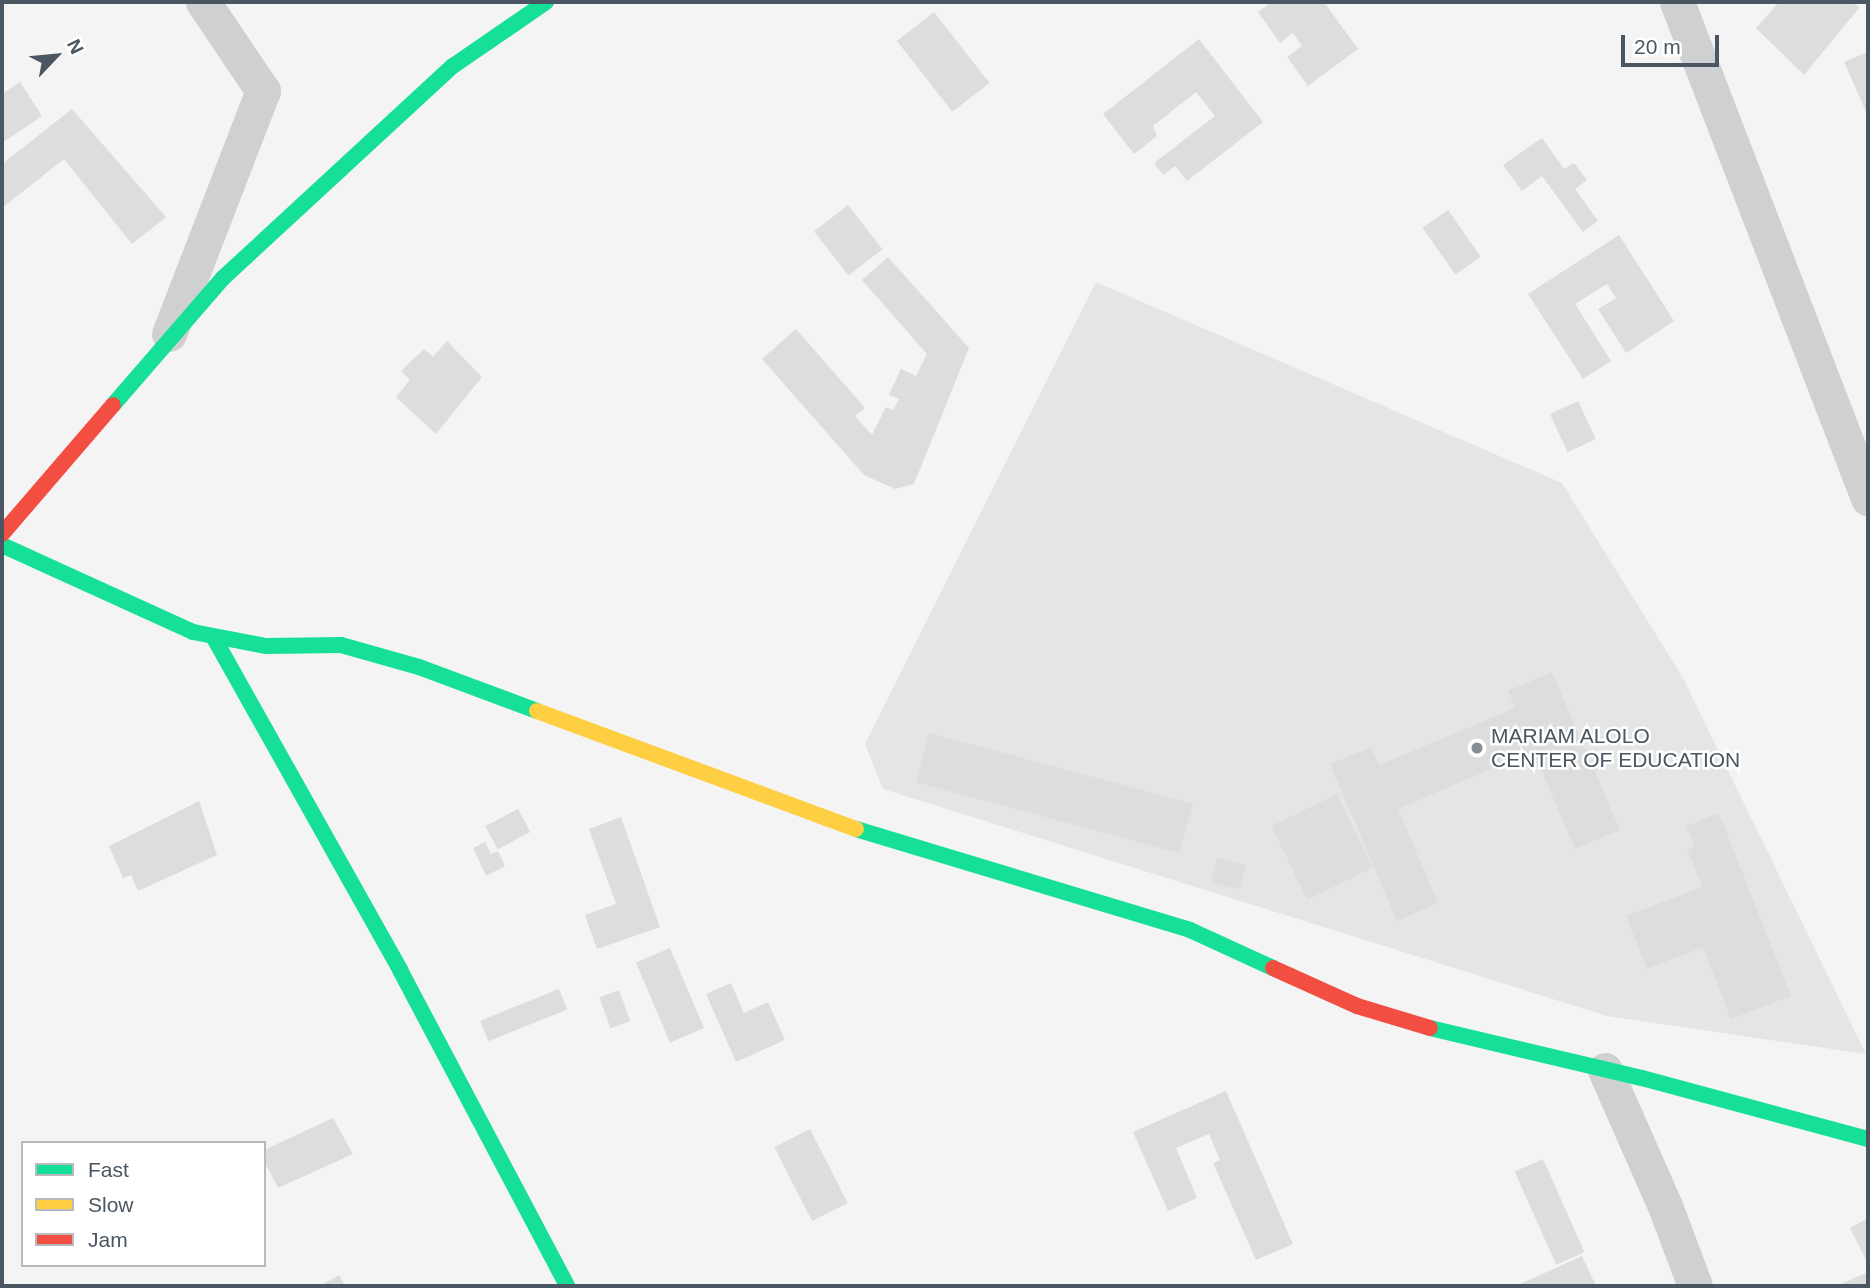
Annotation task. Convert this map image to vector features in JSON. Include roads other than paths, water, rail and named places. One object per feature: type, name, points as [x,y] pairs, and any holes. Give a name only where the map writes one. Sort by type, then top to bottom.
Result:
[{"type":"street","points":[[165,344],[263,91],[204,2]]},
{"type":"street","points":[[2,534],[223,278],[453,65],[546,2]]},
{"type":"street","points":[[1677,2],[1868,498]]},
{"type":"street","points":[[2,545],[214,638],[267,646],[341,645],[419,667],[815,816],[1190,930],[1357,1006],[1474,1042],[1605,1070],[1868,1139]]},
{"type":"street","points":[[214,638],[400,970],[567,1286]]},
{"type":"street","points":[[1605,1070],[1665,1206],[1695,1286]]},
{"type":"place","name":"MARIAM ALOLO CENTER OF EDUCATION","points":[[1477,748]]}]
